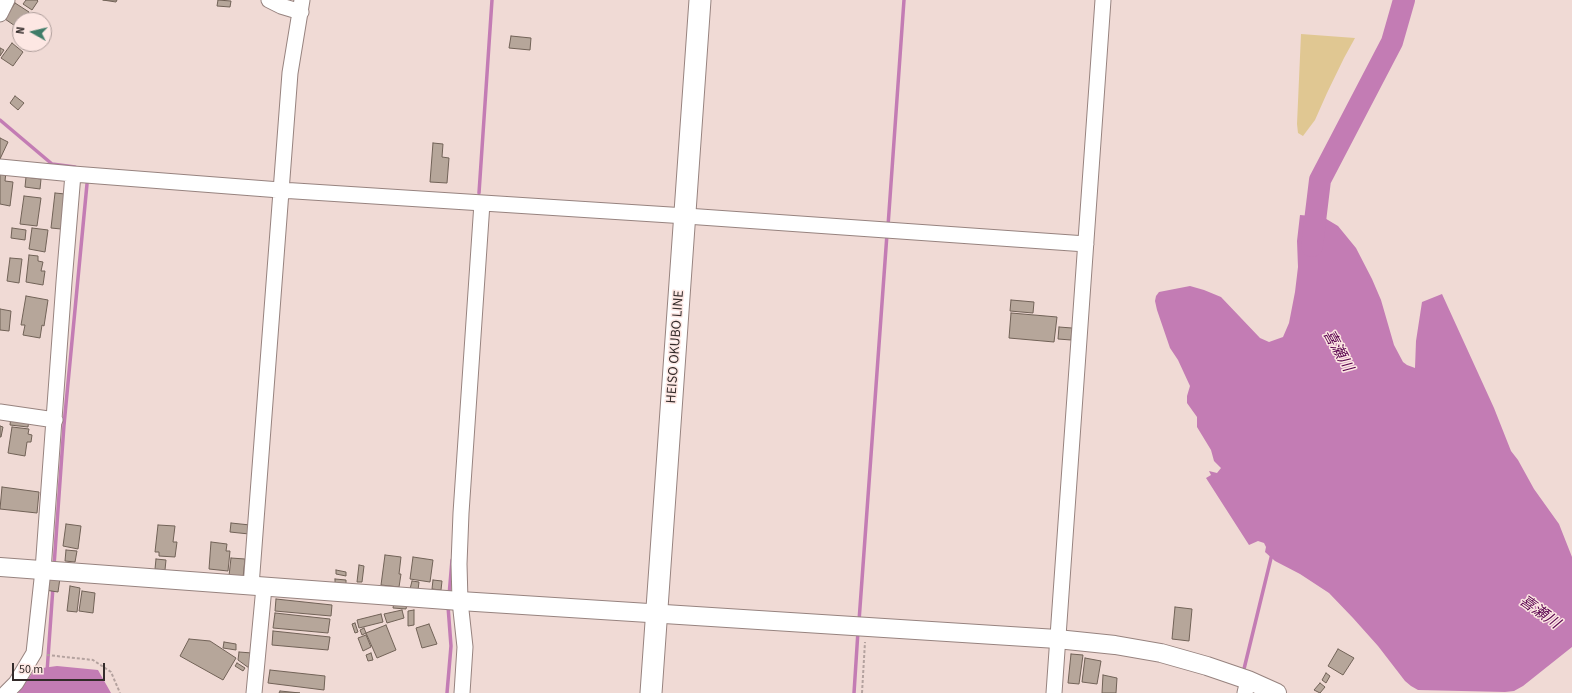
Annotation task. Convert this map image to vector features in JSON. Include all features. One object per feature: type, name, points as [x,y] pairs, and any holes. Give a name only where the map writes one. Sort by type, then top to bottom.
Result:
[{"type":"main road","name":"HEISO OKUBO LINE","points":[[651,693],[686,216],[700,0]]},
{"type":"street","points":[[0,14],[7,0]]},
{"type":"street","points":[[254,693],[258,586],[280,190],[290,73],[301,6],[281,6],[269,0]]},
{"type":"street","points":[[1054,693],[1103,0]]},
{"type":"street","points":[[0,167],[280,190],[1086,244]]},
{"type":"street","points":[[6,693],[16,683],[34,653],[43,570],[73,174]]},
{"type":"street","points":[[462,693],[465,647],[460,600],[459,564],[461,513],[482,203]]},
{"type":"street","points":[[0,412],[54,420]]},
{"type":"street","points":[[0,567],[460,600],[1057,639],[1115,645],[1161,653],[1207,666],[1246,687],[1277,693]]},
{"type":"path","points":[[862,693],[866,627]]},
{"type":"path","points":[[34,653],[93,660],[111,672],[120,693]]},
{"type":"shaded area","points":[[1301,34],[1355,38],[1315,120],[1303,136],[1298,133],[1297,124]]},
{"type":"water","points":[[1300,215],[1323,217],[1338,226],[1356,248],[1381,300],[1394,345],[1403,362],[1407,365],[1415,368],[1416,341],[1422,302],[1442,294],[1494,408],[1511,451],[1518,460],[1534,489],[1559,524],[1572,557],[1572,647],[1523,686],[1514,691],[1418,690],[1411,686],[1405,681],[1378,646],[1329,593],[1300,574],[1275,561],[1265,552],[1266,547],[1264,543],[1258,541],[1249,545],[1206,478],[1211,475],[1209,471],[1217,473],[1221,468],[1214,461],[1211,450],[1197,427],[1197,417],[1187,403],[1187,396],[1190,386],[1178,360],[1170,348],[1157,310],[1155,301],[1156,296],[1159,292],[1190,286],[1204,290],[1221,297],[1260,338],[1269,342],[1283,337],[1289,323],[1295,292],[1298,267],[1297,241]]},
{"type":"water","points":[[57,666],[98,670],[111,693],[18,693],[35,669]]},
{"type":"building","points":[[26,0],[38,1],[32,10],[23,4]]},
{"type":"building","points":[[103,0],[117,0],[116,2]]},
{"type":"building","points":[[218,0],[231,1],[230,7],[217,6]]},
{"type":"building","points":[[15,3],[29,12],[12,12],[12,24],[5,19]]},
{"type":"building","points":[[511,36],[531,38],[530,50],[509,48]]},
{"type":"building","points":[[12,43],[12,52],[23,52],[13,66],[1,58]]},
{"type":"building","points":[[0,48],[4,50],[0,56]]},
{"type":"building","points":[[15,96],[24,103],[18,110],[10,103]]},
{"type":"building","points":[[0,138],[8,142],[0,159]]},
{"type":"building","points":[[433,143],[443,144],[442,157],[449,158],[447,183],[430,182]]},
{"type":"building","points":[[0,171],[6,172],[5,181],[13,182],[10,206],[0,204]]},
{"type":"building","points":[[26,177],[41,179],[40,189],[25,187]]},
{"type":"building","points":[[55,193],[65,194],[61,229],[51,228]]},
{"type":"building","points":[[24,196],[41,198],[37,226],[20,224]]},
{"type":"building","points":[[12,228],[26,230],[25,240],[11,238]]},
{"type":"building","points":[[32,228],[48,230],[45,252],[29,249]]},
{"type":"building","points":[[29,255],[38,256],[38,261],[43,262],[41,271],[45,271],[43,285],[26,282]]},
{"type":"building","points":[[10,258],[22,259],[19,283],[7,281]]},
{"type":"building","points":[[26,296],[48,300],[44,326],[42,325],[40,338],[23,335],[25,325],[21,325]]},
{"type":"building","points":[[1011,300],[1034,302],[1033,313],[1010,311]]},
{"type":"building","points":[[0,309],[11,311],[9,331],[0,330]]},
{"type":"building","points":[[1011,313],[1057,317],[1054,342],[1009,338]]},
{"type":"building","points":[[1059,327],[1072,328],[1071,340],[1058,339]]},
{"type":"building","points":[[11,416],[29,419],[28,427],[10,425]]},
{"type":"building","points":[[0,426],[3,427],[1,437],[0,437]]},
{"type":"building","points":[[12,427],[29,429],[28,434],[32,435],[31,442],[27,442],[25,456],[8,453]]},
{"type":"building","points":[[2,487],[39,492],[37,513],[0,509]]},
{"type":"building","points":[[231,523],[250,525],[249,534],[230,532]]},
{"type":"building","points":[[66,524],[81,526],[78,549],[63,546]]},
{"type":"building","points":[[158,525],[175,526],[173,542],[177,542],[175,557],[159,556],[159,552],[155,552]]},
{"type":"building","points":[[211,542],[227,544],[226,551],[230,551],[228,571],[209,569]]},
{"type":"building","points":[[66,550],[77,551],[75,562],[65,561]]},
{"type":"building","points":[[385,555],[401,557],[399,587],[381,585]]},
{"type":"building","points":[[413,557],[433,560],[430,582],[410,579]]},
{"type":"building","points":[[231,558],[245,559],[243,578],[229,576]]},
{"type":"building","points":[[156,559],[166,560],[165,570],[155,569]]},
{"type":"building","points":[[359,565],[364,566],[362,582],[357,582]]},
{"type":"building","points":[[336,570],[346,572],[346,576],[336,574]]},
{"type":"building","points":[[47,577],[60,578],[58,592],[45,590]]},
{"type":"building","points":[[335,579],[346,580],[346,585],[335,583]]},
{"type":"building","points":[[433,580],[442,581],[441,590],[432,589]]},
{"type":"building","points":[[412,581],[419,582],[418,590],[410,589]]},
{"type":"building","points":[[70,586],[80,588],[77,612],[67,611]]},
{"type":"building","points":[[82,591],[95,593],[93,613],[79,611]]},
{"type":"building","points":[[276,599],[332,605],[331,616],[275,611]]},
{"type":"building","points":[[394,602],[407,604],[406,609],[393,608]]},
{"type":"building","points":[[1175,607],[1192,609],[1189,641],[1172,639]]},
{"type":"building","points":[[402,610],[404,618],[387,623],[384,614]]},
{"type":"building","points":[[414,610],[414,625],[408,626],[408,611]]},
{"type":"building","points":[[275,613],[330,619],[328,633],[273,628]]},
{"type":"building","points":[[381,614],[383,622],[359,628],[357,620]]},
{"type":"building","points":[[355,623],[358,632],[355,633],[352,624]]},
{"type":"building","points":[[429,624],[437,644],[422,648],[416,628]]},
{"type":"building","points":[[386,625],[396,650],[377,658],[366,633]]},
{"type":"building","points":[[364,628],[366,633],[362,635],[360,630]]},
{"type":"building","points":[[273,631],[330,637],[328,650],[272,645]]},
{"type":"building","points":[[366,635],[371,647],[363,651],[358,638]]},
{"type":"building","points":[[189,639],[210,641],[236,658],[223,680],[180,656]]},
{"type":"building","points":[[224,642],[236,644],[236,650],[223,648]]},
{"type":"building","points":[[1338,649],[1354,658],[1343,675],[1328,666]]},
{"type":"building","points":[[239,652],[252,653],[249,668],[238,660]]},
{"type":"building","points":[[371,653],[373,660],[368,661],[366,655]]},
{"type":"building","points":[[1071,654],[1083,655],[1079,684],[1068,683]]},
{"type":"building","points":[[1085,658],[1101,661],[1097,684],[1082,682]]},
{"type":"building","points":[[237,663],[245,668],[243,671],[235,666]]},
{"type":"building","points":[[270,670],[325,676],[324,690],[268,683]]},
{"type":"building","points":[[1326,673],[1330,676],[1326,683],[1322,680]]},
{"type":"building","points":[[1103,675],[1117,678],[1116,693],[1102,693]]},
{"type":"building","points":[[1320,683],[1325,687],[1320,693],[1314,690]]},
{"type":"building","points":[[280,691],[300,693],[279,693]]},
{"type":"waterway","points":[[479,193],[492,0]]},
{"type":"waterway","points":[[888,226],[904,0]]},
{"type":"waterway","name":"喜瀬川","points":[[1312,246],[1320,180],[1392,42],[1404,0]]},
{"type":"waterway","points":[[0,120],[52,164],[75,167]]},
{"type":"waterway","points":[[54,566],[64,425],[87,184]]},
{"type":"waterway","points":[[859,621],[887,234]]},
{"type":"waterway","points":[[1243,673],[1272,554]]},
{"type":"waterway","points":[[449,596],[452,560]]},
{"type":"waterway","points":[[47,672],[53,587]]},
{"type":"waterway","points":[[447,693],[451,646],[448,606]]},
{"type":"waterway","points":[[854,693],[858,631]]}]
